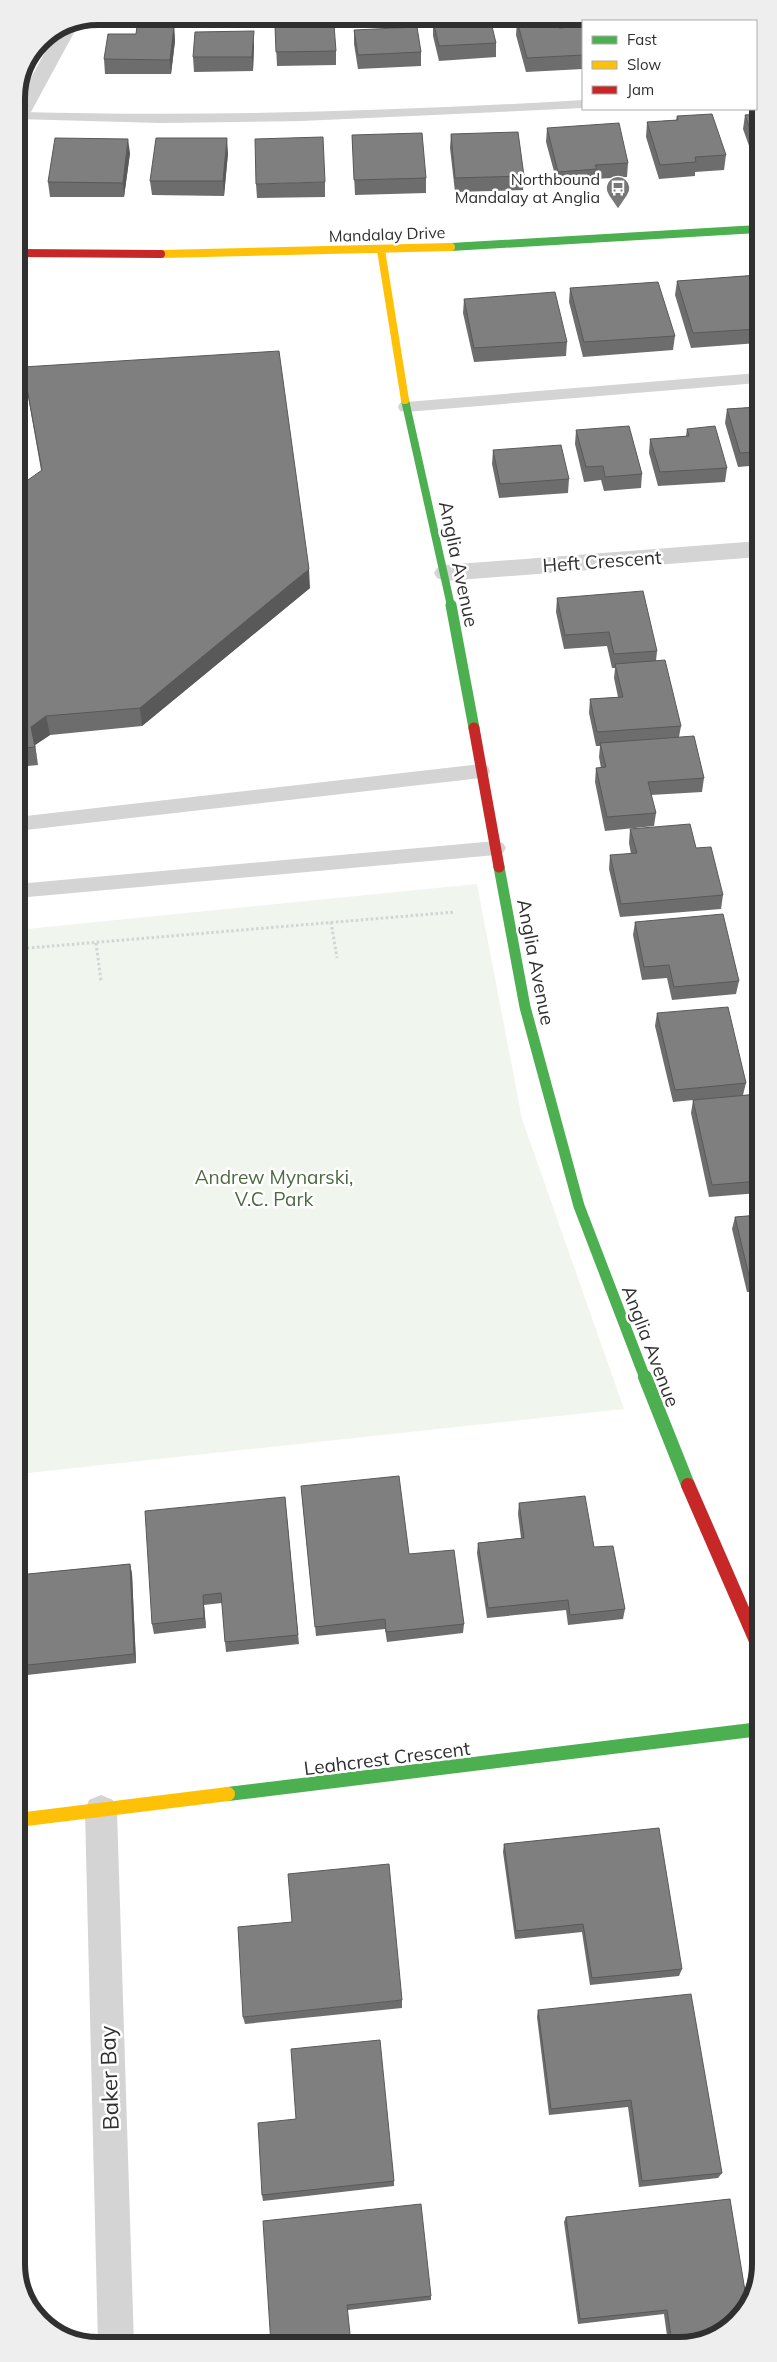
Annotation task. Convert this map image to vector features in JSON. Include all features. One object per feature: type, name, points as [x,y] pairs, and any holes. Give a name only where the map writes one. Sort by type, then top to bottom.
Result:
[{"type":"street","points":[[25,108],[65,33]]},
{"type":"street","name":"Mandalay Drive","points":[[25,252],[192,254],[381,250],[474,247],[752,229]]},
{"type":"street","name":"Anglia Avenue","points":[[381,250],[406,407],[445,573],[525,1007],[579,1206],[669,1440],[752,1632]]},
{"type":"street","name":"Heft Crescent","points":[[445,573],[752,550]]},
{"type":"street","name":"Leahcrest Crescent","points":[[25,1819],[752,1730]]},
{"type":"street","name":"Baker Bay","points":[[101,1810],[116,2337]]},
{"type":"lane","points":[[25,119],[131,120],[431,114],[582,104]]},
{"type":"lane","points":[[406,407],[752,378]]},
{"type":"lane","points":[[25,823],[481,771]]},
{"type":"lane","points":[[25,889],[496,848]]},
{"type":"path","points":[[25,949],[455,912]]},
{"type":"path","points":[[331,922],[337,958]]},
{"type":"path","points":[[96,943],[101,982]]},
{"type":"green space","name":"Andrew Mynarski, V.C. Park","points":[[477,884],[522,1119],[624,1409],[25,1473],[25,929]]},
{"type":"building","points":[[334,25],[336,51],[276,52],[275,26]]},
{"type":"building","points":[[434,25],[492,25],[496,43],[439,46]]},
{"type":"building","points":[[518,25],[558,25],[559,28],[582,26],[582,55],[527,58]]},
{"type":"building","points":[[137,26],[174,26],[170,60],[104,59],[108,34],[136,34]]},
{"type":"building","points":[[417,27],[421,52],[358,55],[354,30]]},
{"type":"building","points":[[254,31],[252,57],[193,57],[195,32]]},
{"type":"building","points":[[712,114],[726,155],[695,157],[696,162],[660,165],[647,122],[678,120],[677,116]]},
{"type":"building","points":[[752,114],[752,134],[745,115]]},
{"type":"building","points":[[619,123],[628,163],[595,165],[597,169],[558,172],[547,128]]},
{"type":"building","points":[[518,132],[524,176],[455,178],[451,134]]},
{"type":"building","points":[[422,133],[426,178],[354,180],[352,135]]},
{"type":"building","points":[[323,137],[325,182],[256,184],[255,139]]},
{"type":"building","points":[[55,138],[128,139],[123,183],[48,182]]},
{"type":"building","points":[[156,138],[227,138],[223,181],[150,181]]},
{"type":"building","points":[[752,275],[752,329],[693,333],[677,281]]},
{"type":"building","points":[[658,282],[675,336],[584,342],[570,288]]},
{"type":"building","points":[[555,292],[567,342],[474,348],[464,299]]},
{"type":"building","points":[[279,351],[309,569],[140,708],[46,716],[31,727],[35,747],[25,748],[25,599],[27,598],[25,482],[42,470],[25,378],[25,367]]},
{"type":"building","points":[[752,407],[752,452],[740,453],[727,409]]},
{"type":"building","points":[[629,426],[642,474],[605,477],[603,466],[586,467],[576,430]]},
{"type":"building","points":[[715,426],[727,468],[660,472],[650,439],[689,436],[687,429]]},
{"type":"building","points":[[561,445],[569,479],[500,484],[493,450]]},
{"type":"building","points":[[643,591],[657,651],[614,654],[609,632],[565,635],[557,598]]},
{"type":"building","points":[[665,660],[681,726],[597,732],[590,699],[623,697],[615,664]]},
{"type":"building","points":[[694,736],[704,778],[648,782],[656,813],[607,817],[596,768],[606,767],[600,743]]},
{"type":"building","points":[[690,824],[696,848],[711,847],[723,895],[621,904],[610,855],[637,853],[630,829]]},
{"type":"building","points":[[723,914],[739,981],[674,987],[669,965],[644,967],[635,922]]},
{"type":"building","points":[[728,1007],[746,1083],[675,1090],[657,1013]]},
{"type":"building","points":[[752,1095],[752,1182],[712,1185],[693,1100]]},
{"type":"building","points":[[752,1216],[752,1280],[750,1280],[735,1217]]},
{"type":"building","points":[[399,1476],[409,1554],[454,1550],[464,1624],[386,1632],[385,1619],[315,1627],[301,1486]]},
{"type":"building","points":[[585,1496],[594,1547],[613,1546],[625,1609],[570,1615],[568,1600],[488,1608],[478,1543],[524,1538],[519,1503]]},
{"type":"building","points":[[285,1497],[298,1635],[225,1642],[221,1593],[203,1595],[204,1618],[152,1624],[145,1511]]},
{"type":"building","points":[[130,1564],[134,1654],[25,1665],[25,1574]]},
{"type":"building","points":[[659,1828],[682,1969],[592,1978],[583,1924],[516,1931],[504,1844]]},
{"type":"building","points":[[389,1864],[402,2000],[243,2017],[238,1927],[292,1922],[288,1874]]},
{"type":"building","points":[[691,1994],[722,2173],[642,2181],[631,2100],[551,2109],[538,2010]]},
{"type":"building","points":[[380,2040],[394,2181],[262,2195],[258,2123],[296,2119],[291,2049]]},
{"type":"building","points":[[730,2199],[745,2294],[731,2316],[720,2325],[698,2335],[671,2337],[667,2310],[580,2319],[566,2217]]},
{"type":"building","points":[[421,2204],[431,2296],[347,2305],[350,2337],[270,2337],[263,2221]]},
{"type":"traffic: fast","points":[[451,247],[752,229]]},
{"type":"traffic: fast","points":[[405,400],[445,573],[474,728]]},
{"type":"traffic: fast","points":[[499,867],[525,1007],[579,1206],[688,1485]]},
{"type":"traffic: fast","points":[[228,1794],[752,1730]]},
{"type":"traffic: slow","points":[[161,254],[451,247]]},
{"type":"traffic: slow","points":[[381,250],[405,400]]},
{"type":"traffic: slow","points":[[25,1819],[228,1794]]},
{"type":"traffic: jam","points":[[25,253],[161,254]]},
{"type":"traffic: jam","points":[[474,728],[499,867]]},
{"type":"traffic: jam","points":[[688,1485],[752,1632]]},
{"type":"place","name":"Northbound Mandalay at Anglia","points":[[618,209]]}]
